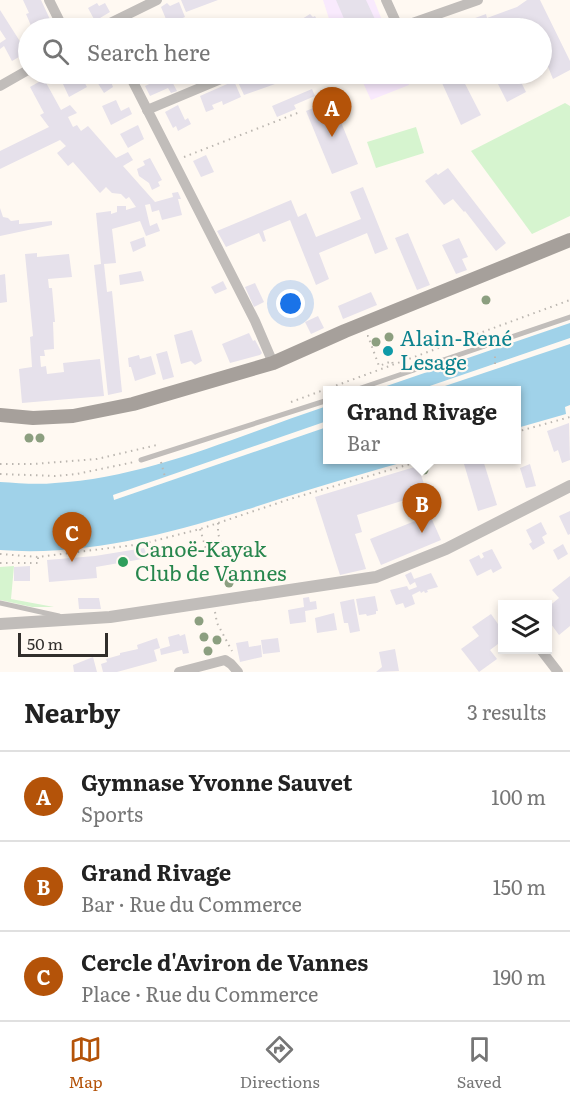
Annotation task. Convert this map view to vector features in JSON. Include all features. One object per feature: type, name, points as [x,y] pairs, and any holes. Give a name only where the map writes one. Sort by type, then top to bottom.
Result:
[{"type":"main road","points":[[0,415],[33,418],[73,416],[133,404],[273,363],[345,331],[570,240]]},
{"type":"street","points":[[49,0],[58,18]]},
{"type":"street","points":[[122,18],[157,0]]},
{"type":"street","points":[[386,0],[394,18]]},
{"type":"street","points":[[427,18],[478,0]]},
{"type":"street","points":[[0,86],[18,76]]},
{"type":"street","points":[[134,84],[255,321],[273,363]]},
{"type":"street","points":[[147,110],[209,84]]},
{"type":"street","points":[[0,624],[110,617],[376,577],[446,549],[570,486]]},
{"type":"street","points":[[544,654],[558,672]]},
{"type":"street","points":[[178,672],[222,661],[228,662],[238,672]]},
{"type":"street","points":[[563,672],[570,667]]},
{"type":"lane","points":[[367,386],[570,317]]},
{"type":"lane","points":[[141,460],[323,401]]},
{"type":"lane","points":[[0,603],[75,619]]},
{"type":"path","points":[[185,157],[300,112]]},
{"type":"path","points":[[336,386],[570,300]]},
{"type":"path","points":[[358,340],[369,336],[379,366],[392,361],[393,366]]},
{"type":"path","points":[[495,364],[496,342]]},
{"type":"path","points":[[285,404],[323,391]]},
{"type":"path","points":[[521,431],[570,417]]},
{"type":"path","points":[[0,464],[50,464],[97,459],[158,444]]},
{"type":"path","points":[[159,456],[165,477]]},
{"type":"path","points":[[0,474],[55,476],[77,474],[141,460]]},
{"type":"path","points":[[0,554],[38,557],[142,544],[200,529],[407,464]]},
{"type":"path","points":[[218,523],[222,547]]},
{"type":"path","points":[[200,529],[207,552]]},
{"type":"path","points":[[0,563],[38,563],[38,557]]},
{"type":"path","points":[[215,610],[217,623],[232,651],[228,662]]},
{"type":"shaded area","points":[[323,0],[374,0],[381,18],[329,18]]},
{"type":"shaded area","points":[[364,84],[409,85],[371,100]]},
{"type":"green space","points":[[565,103],[570,106],[570,216],[532,234],[471,151]]},
{"type":"green space","points":[[416,127],[424,153],[376,168],[367,142]]},
{"type":"green space","points":[[14,566],[11,599],[54,607],[32,607],[0,600],[0,567]]},
{"type":"water","points":[[570,323],[570,405],[565,407],[566,414],[521,427],[521,386],[387,386]]},
{"type":"water","points":[[323,407],[323,464],[397,464],[155,535],[77,549],[0,550],[0,482],[48,484],[90,479],[124,473],[193,454]]},
{"type":"pier","points":[[570,338],[570,344],[445,386],[430,386]]},
{"type":"pier","points":[[323,422],[323,428],[114,500],[113,495]]},
{"type":"building","points":[[23,0],[41,0],[49,18],[28,18],[26,14],[29,13]]},
{"type":"building","points":[[181,0],[218,0],[186,12]]},
{"type":"building","points":[[336,0],[366,0],[374,18],[344,18]]},
{"type":"building","points":[[527,0],[540,0],[549,18],[487,18],[517,7]]},
{"type":"building","points":[[179,2],[185,17],[166,18],[161,7],[167,3],[170,6]]},
{"type":"building","points":[[97,3],[99,6],[105,3],[110,12],[100,18],[93,18],[88,8]]},
{"type":"building","points":[[0,10],[18,38],[18,58],[12,61],[4,46],[0,49],[0,43],[6,39],[0,30]]},
{"type":"building","points":[[310,14],[316,18],[304,18]]},
{"type":"building","points":[[486,14],[487,18],[475,18]]},
{"type":"building","points":[[552,24],[570,61],[570,70],[553,79]]},
{"type":"building","points":[[35,84],[47,84],[61,110],[70,105],[77,113],[68,117],[73,127],[77,125],[81,131],[88,126],[116,158],[128,152],[133,160],[123,166],[155,202],[173,197],[172,193],[178,192],[181,199],[178,199],[182,215],[162,220],[159,210],[152,212],[150,204],[145,205],[150,226],[157,223],[160,231],[146,236],[140,221],[112,229],[116,263],[104,264],[107,292],[112,291],[122,392],[108,395],[94,265],[101,264],[96,213],[117,212],[117,206],[126,206],[126,210],[136,207],[129,197],[126,199],[121,194],[112,193],[106,187],[100,193],[73,162],[68,166],[57,153],[66,146],[60,140],[0,169],[0,151],[49,127],[40,115],[44,113],[30,87]]},
{"type":"building","points":[[63,84],[85,84],[87,87],[69,97]]},
{"type":"building","points":[[98,84],[112,84],[113,87],[104,93]]},
{"type":"building","points":[[173,84],[177,91],[171,93],[168,88],[150,96],[145,86]]},
{"type":"building","points":[[227,84],[235,84],[241,97],[223,105],[222,101],[212,105],[214,109],[206,112],[200,96]]},
{"type":"building","points":[[239,84],[275,84],[244,95]]},
{"type":"building","points":[[442,84],[465,84],[481,115],[461,125]]},
{"type":"building","points":[[498,84],[522,84],[526,92],[507,102]]},
{"type":"building","points":[[312,89],[315,96],[294,105],[296,109],[277,117],[272,106]]},
{"type":"building","points":[[116,100],[121,111],[129,107],[132,114],[111,125],[102,106]]},
{"type":"building","points":[[332,100],[358,164],[332,174],[306,111]]},
{"type":"building","points":[[178,105],[185,120],[188,118],[191,124],[178,131],[176,126],[173,128],[165,112]]},
{"type":"building","points":[[138,125],[144,139],[128,148],[120,134]]},
{"type":"building","points":[[206,155],[214,172],[201,177],[193,161]]},
{"type":"building","points":[[150,158],[162,180],[158,182],[160,186],[152,190],[149,183],[139,176],[137,169],[145,165],[143,161]]},
{"type":"building","points":[[448,168],[506,243],[496,251],[453,199],[444,205],[425,181]]},
{"type":"building","points":[[363,187],[388,249],[375,254],[367,233],[319,253],[329,279],[316,285],[290,220],[263,231],[266,241],[263,242],[259,233],[226,247],[217,231],[291,200],[298,217],[306,213],[316,237],[361,219],[350,192]]},
{"type":"building","points":[[0,208],[3,217],[11,221],[19,220],[19,224],[52,221],[52,225],[0,236]]},
{"type":"building","points":[[408,233],[430,285],[417,290],[395,238]]},
{"type":"building","points":[[144,237],[146,246],[133,252],[130,242]]},
{"type":"building","points":[[459,238],[468,257],[462,259],[467,270],[456,274],[442,245]]},
{"type":"building","points":[[37,253],[37,257],[69,254],[72,277],[48,279],[49,288],[52,288],[55,322],[53,322],[54,349],[44,350],[45,356],[40,356],[41,367],[46,366],[47,374],[64,372],[63,363],[100,359],[104,396],[22,403],[19,369],[32,367],[30,337],[33,336],[25,254]]},
{"type":"building","points":[[141,271],[144,281],[120,285],[119,275]]},
{"type":"building","points":[[5,274],[7,302],[0,303],[0,275]]},
{"type":"building","points":[[223,281],[227,289],[215,294],[211,287]]},
{"type":"building","points":[[255,283],[264,302],[254,307],[245,287]]},
{"type":"building","points":[[371,292],[377,305],[343,319],[338,306]]},
{"type":"building","points":[[318,316],[324,328],[311,334],[305,322]]},
{"type":"building","points":[[192,330],[202,361],[195,365],[191,361],[181,364],[174,335]]},
{"type":"building","points":[[249,333],[262,353],[230,363],[222,344]]},
{"type":"building","points":[[167,351],[174,377],[163,380],[156,354]]},
{"type":"building","points":[[139,355],[140,359],[151,356],[156,374],[135,381],[128,358]]},
{"type":"building","points":[[569,423],[570,460],[562,463],[558,450],[554,452],[547,431]]},
{"type":"building","points":[[464,464],[484,464],[497,505],[478,511]]},
{"type":"building","points":[[530,464],[536,486],[526,488],[520,468]]},
{"type":"building","points":[[418,466],[427,493],[357,515],[362,532],[355,534],[366,569],[340,575],[315,497]]},
{"type":"building","points":[[570,511],[570,534],[568,535],[559,516]]},
{"type":"building","points":[[430,515],[441,540],[381,565],[370,539]]},
{"type":"building","points":[[541,522],[547,534],[542,537],[545,543],[533,550],[526,530]]},
{"type":"building","points":[[563,544],[568,554],[558,560],[553,550]]},
{"type":"building","points":[[144,548],[148,558],[96,567],[97,578],[49,582],[47,560],[95,556]]},
{"type":"building","points":[[492,549],[502,568],[493,573],[491,569],[477,576],[469,560],[479,555],[481,559],[484,557],[482,553]]},
{"type":"building","points":[[30,566],[30,581],[14,581],[14,567]]},
{"type":"building","points":[[411,572],[414,579],[431,573],[438,587],[427,590],[428,592],[425,593],[420,591],[412,595],[415,604],[405,608],[403,603],[396,605],[390,590],[407,586],[409,590],[417,587],[415,582],[410,585],[405,575]]},
{"type":"building","points":[[570,576],[570,626],[559,635],[552,625],[552,604],[559,598],[552,590]]},
{"type":"building","points":[[375,596],[378,611],[376,614],[359,615],[356,599]]},
{"type":"building","points":[[309,597],[310,602],[316,601],[317,609],[305,611],[306,622],[290,624],[288,610],[304,607],[303,598]]},
{"type":"building","points":[[78,598],[99,598],[101,609],[79,609]]},
{"type":"building","points":[[354,599],[360,631],[350,633],[348,623],[344,623],[340,602]]},
{"type":"building","points":[[334,613],[337,630],[317,633],[315,618]]},
{"type":"building","points":[[491,614],[498,624],[498,644],[490,650],[497,659],[479,672],[461,649],[479,636],[472,627]]},
{"type":"building","points":[[179,634],[180,636],[185,634],[189,653],[183,654],[182,650],[161,655],[160,649],[170,646],[168,637]]},
{"type":"building","points":[[157,638],[160,648],[154,650],[157,661],[117,672],[103,672],[101,664],[107,662],[106,659],[138,649],[137,645]]},
{"type":"building","points":[[278,638],[280,652],[263,654],[261,640]]},
{"type":"building","points":[[248,641],[249,647],[261,645],[262,657],[240,662],[236,643]]},
{"type":"building","points":[[395,649],[399,671],[376,672],[382,667],[379,652]]},
{"type":"building","points":[[93,657],[97,672],[74,672],[73,665]]},
{"type":"place","name":"Gymnase Yvonne Sauvet","points":[[332,137]]},
{"type":"place","name":"Alain-René Lesage","points":[[388,351]]},
{"type":"place","name":"Grand Rivage","points":[[422,533]]},
{"type":"place","name":"Cercle d'Aviron de Vannes","points":[[72,562]]},
{"type":"place","name":"Canoë-Kayak Club de Vannes","points":[[123,562]]}]
